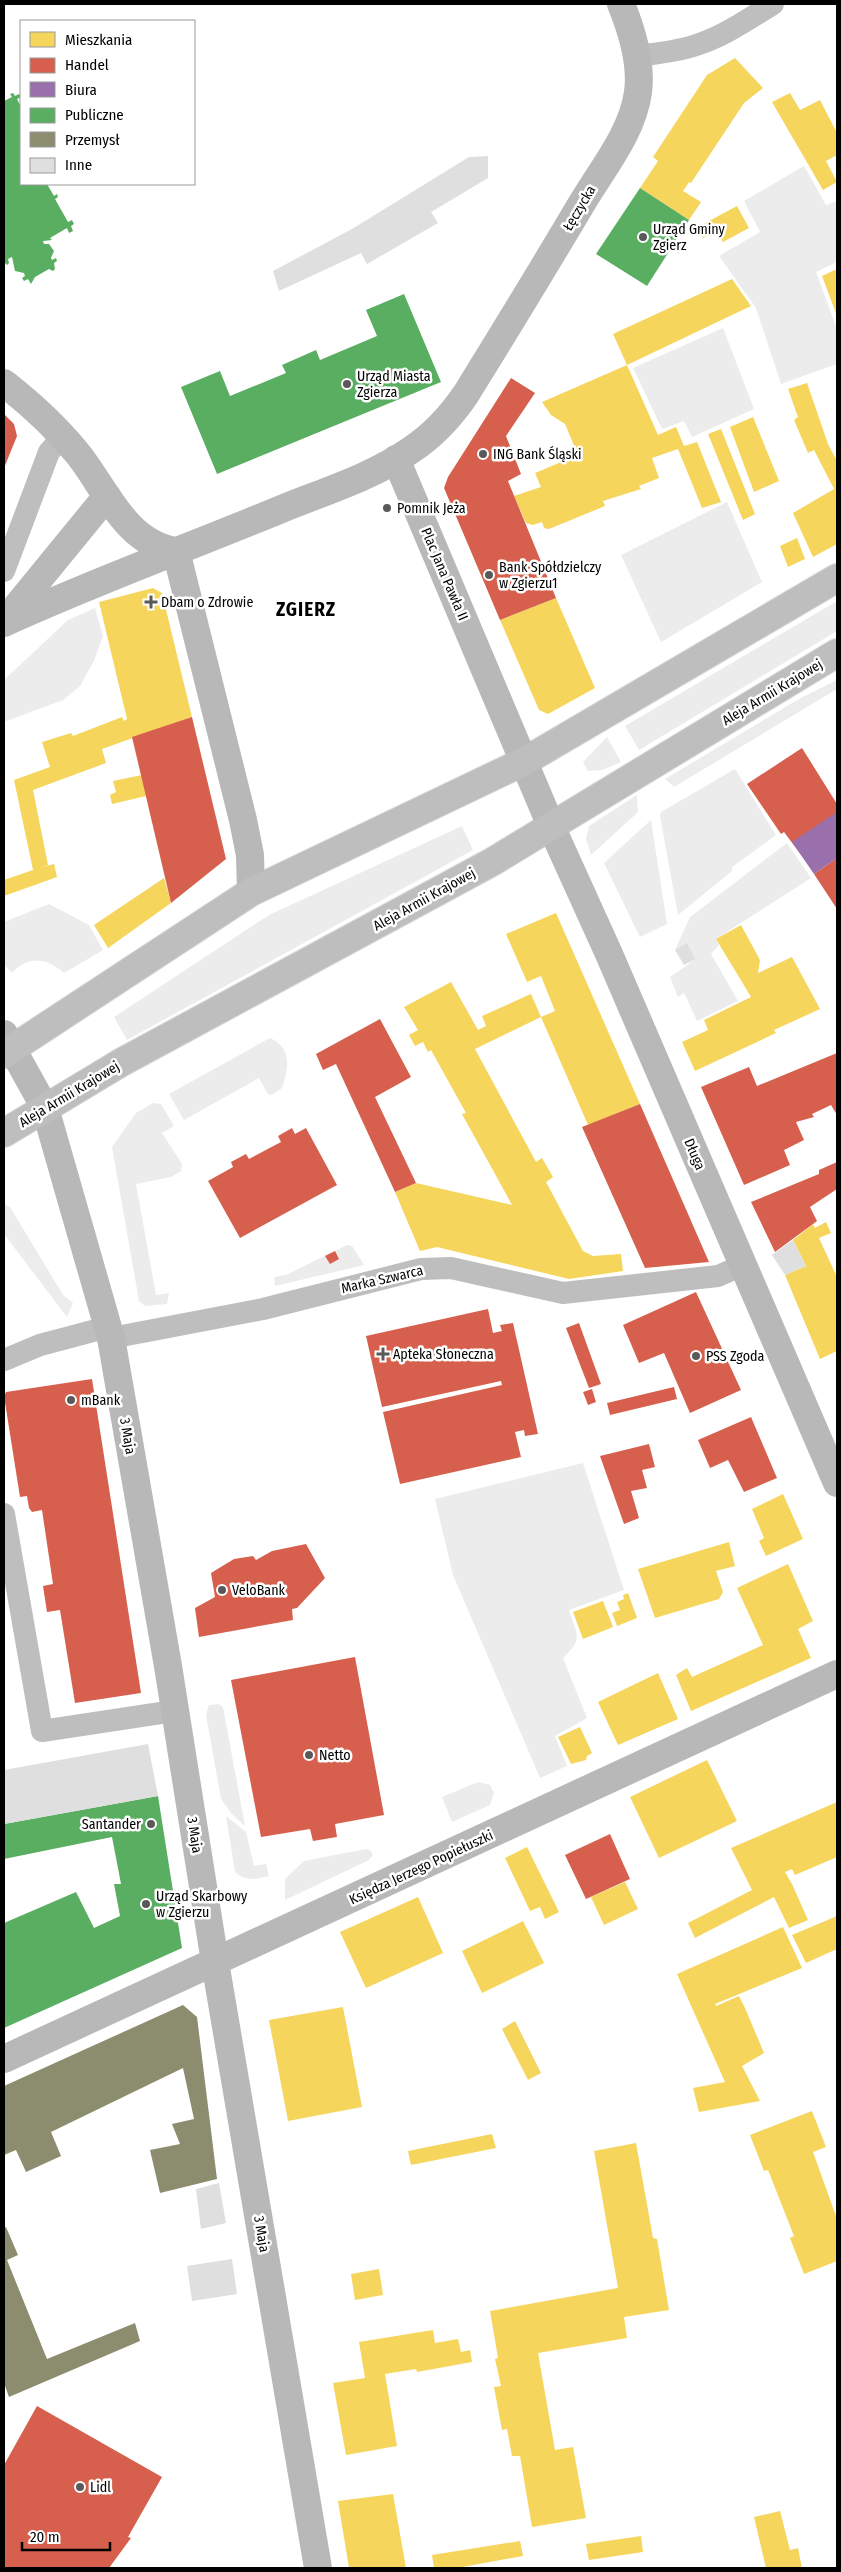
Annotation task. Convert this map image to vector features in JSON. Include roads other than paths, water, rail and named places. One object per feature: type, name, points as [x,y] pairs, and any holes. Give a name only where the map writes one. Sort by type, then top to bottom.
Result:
[{"type":"main road","points":[[7,1046],[251,892],[524,760],[837,578]]},
{"type":"main road","name":"Aleja Armii Krajowej","points":[[4,1133],[122,1062],[492,862],[837,653]]},
{"type":"street","name":"Łęczycka","points":[[396,459],[423,442],[454,412],[607,162],[633,114],[638,92],[637,56],[633,35],[622,4]]},
{"type":"street","points":[[637,56],[678,51],[702,43],[724,33],[773,4]]},
{"type":"street","points":[[4,383],[30,403],[63,436],[79,456],[122,520],[136,532],[158,545],[176,551]]},
{"type":"street","points":[[25,597],[9,585],[4,572],[49,452],[63,436]]},
{"type":"street","points":[[4,623],[123,571],[333,488],[396,459]]},
{"type":"street","name":"Plac Jana Pawła II","points":[[396,459],[551,826]]},
{"type":"street","points":[[4,623],[107,496]]},
{"type":"street","points":[[176,551],[243,820],[250,856],[251,892]]},
{"type":"street","name":"Długa","points":[[551,826],[609,954],[837,1483]]},
{"type":"street","name":"3 Maja","points":[[7,1046],[45,1108],[109,1332],[318,2568]]},
{"type":"street","name":"Marka Szwarca","points":[[4,1360],[40,1345],[109,1332],[198,1322],[263,1309],[421,1269],[451,1268],[563,1293],[718,1276],[743,1265]]},
{"type":"street","points":[[4,1514],[42,1731],[174,1711]]},
{"type":"street","name":"Księdza Jerzego Popiełuszki","points":[[4,2059],[837,1674]]},
{"type":"place","name":"Urząd Gminy Zgierz","points":[[643,237]]},
{"type":"place","name":"Urząd Miasta Zgierza","points":[[347,384]]},
{"type":"place","name":"ING Bank Śląski","points":[[483,454]]},
{"type":"place","name":"Pomnik Jeża","points":[[387,508]]},
{"type":"place","name":"Bank Spółdzielczy w Zgierzu1","points":[[489,575]]},
{"type":"place","name":"Dbam o Zdrowie","points":[[151,602]]},
{"type":"place","name":"Apteka Słoneczna","points":[[383,1354]]},
{"type":"place","name":"PSS Zgoda","points":[[696,1356]]},
{"type":"place","name":"mBank","points":[[71,1400]]},
{"type":"place","name":"VeloBank","points":[[222,1590]]},
{"type":"place","name":"Netto","points":[[309,1755]]},
{"type":"place","name":"Santander","points":[[151,1824]]},
{"type":"place","name":"Urząd Skarbowy w Zgierzu","points":[[146,1904]]},
{"type":"place","name":"Lidl","points":[[80,2487]]},
{"type":"district","name":"ZGIERZ","points":[[306,609]]}]
